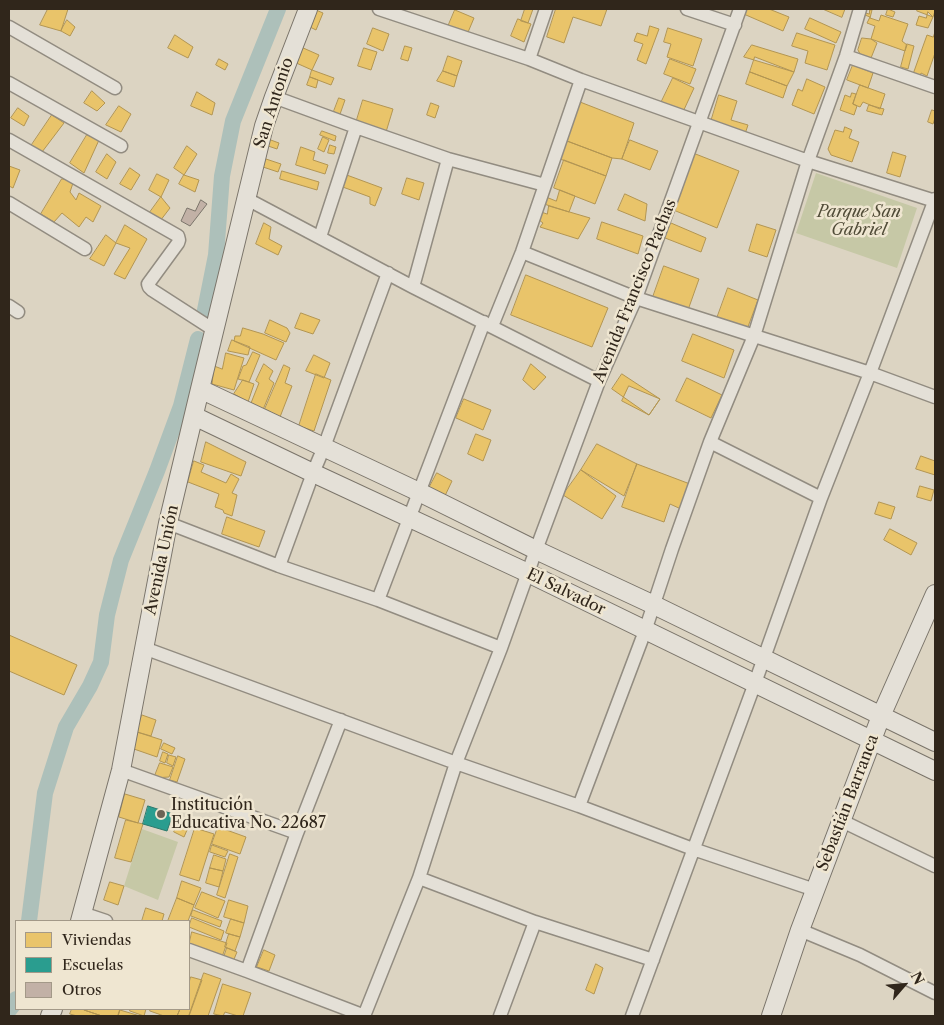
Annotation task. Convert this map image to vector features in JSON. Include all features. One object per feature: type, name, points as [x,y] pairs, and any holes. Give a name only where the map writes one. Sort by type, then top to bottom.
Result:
[{"type":"street","name":"San Antonio","points":[[247,199],[264,126],[308,9]]},
{"type":"street","points":[[379,9],[529,59],[581,80],[808,161],[935,200],[821,498],[632,1016]]},
{"type":"street","points":[[529,59],[546,9]]},
{"type":"street","points":[[687,9],[735,25]]},
{"type":"street","name":"Avenida Francisco Pachas","points":[[364,1016],[419,878],[456,763],[501,648],[599,381],[636,298],[740,9]]},
{"type":"street","points":[[579,806],[645,631],[710,442],[754,336],[808,161],[846,56],[860,9]]},
{"type":"street","points":[[9,26],[115,88]]},
{"type":"street","points":[[846,56],[935,87]]},
{"type":"street","points":[[378,600],[419,492],[488,324],[522,252],[581,80]]},
{"type":"street","points":[[9,83],[122,146]]},
{"type":"street","points":[[274,97],[448,159],[545,185]]},
{"type":"street","points":[[320,237],[356,127]]},
{"type":"street","points":[[9,140],[178,236],[178,243],[154,274],[148,284],[149,287],[214,330]]},
{"type":"street","points":[[413,287],[448,159]]},
{"type":"street","points":[[247,199],[413,287],[599,381]]},
{"type":"street","name":"Avenida Unión","points":[[81,917],[121,770],[168,523],[247,199]]},
{"type":"street","points":[[9,203],[85,249]]},
{"type":"street","points":[[522,252],[636,298],[870,373],[935,397]]},
{"type":"street","points":[[279,566],[388,273]]},
{"type":"street","name":"El Salvador","points":[[200,389],[419,492],[935,742]]},
{"type":"street","name":"El Salvador","points":[[194,416],[528,573],[935,771]]},
{"type":"street","points":[[710,442],[821,498]]},
{"type":"street","points":[[168,523],[279,566],[378,600],[501,648]]},
{"type":"street","name":"Sebastián Barranca","points":[[771,1016],[800,930],[881,716],[935,594]]},
{"type":"street","points":[[144,648],[693,849],[815,890]]},
{"type":"street","points":[[247,971],[297,833],[341,720]]},
{"type":"street","points":[[121,770],[297,833]]},
{"type":"street","points":[[842,821],[935,866]]},
{"type":"street","points":[[419,878],[535,922],[652,960]]},
{"type":"street","points":[[81,917],[100,920]]},
{"type":"street","points":[[500,1016],[535,922]]},
{"type":"street","points":[[800,930],[860,955],[935,993]]},
{"type":"street","points":[[190,950],[364,1016]]},
{"type":"green space","name":"Parque San Gabriel","points":[[816,173],[917,208],[897,268],[796,233]]},
{"type":"green space","points":[[142,829],[178,842],[158,900],[124,886]]},
{"type":"building: Viviendas","points":[[48,9],[68,9],[61,31],[40,25]]},
{"type":"building: Viviendas","points":[[525,9],[533,9],[528,23],[521,21]]},
{"type":"building: Viviendas","points":[[556,9],[607,9],[601,26],[573,17],[564,43],[547,37]]},
{"type":"building: Viviendas","points":[[740,9],[769,9],[789,17],[783,31],[739,12]]},
{"type":"building: Viviendas","points":[[823,9],[845,9],[842,17]]},
{"type":"building: Viviendas","points":[[888,9],[895,12],[893,17],[886,15]]},
{"type":"building: Viviendas","points":[[918,9],[935,9],[935,11],[933,17],[917,11]]},
{"type":"building: Viviendas","points":[[316,10],[323,13],[316,30],[310,27]]},
{"type":"building: Viviendas","points":[[455,10],[474,18],[466,37],[447,29]]},
{"type":"building: Viviendas","points":[[870,10],[872,10],[870,18],[879,21],[881,15],[908,24],[902,41],[907,45],[905,51],[871,39],[875,26],[867,23],[870,17],[865,15],[866,13],[869,14]]},
{"type":"building: Viviendas","points":[[928,12],[933,17],[928,28],[916,25],[919,16],[926,18]]},
{"type":"building: Viviendas","points":[[810,18],[841,32],[836,43],[805,29]]},
{"type":"building: Viviendas","points":[[518,19],[531,24],[524,42],[511,36]]},
{"type":"building: Viviendas","points":[[67,20],[75,27],[70,36],[61,31]]},
{"type":"building: Viviendas","points":[[650,26],[659,29],[646,64],[637,60],[643,44],[634,41],[637,33],[647,36]]},
{"type":"building: Viviendas","points":[[373,28],[389,34],[383,51],[367,44]]},
{"type":"building: Viviendas","points":[[668,28],[702,39],[693,66],[667,57],[671,44],[664,42]]},
{"type":"building: Viviendas","points":[[935,32],[935,53],[927,76],[921,73],[919,80],[912,77],[927,35],[933,37]]},
{"type":"building: Viviendas","points":[[797,33],[835,45],[827,70],[805,63],[808,51],[792,46]]},
{"type":"building: Viviendas","points":[[175,35],[193,47],[188,58],[168,48]]},
{"type":"building: Viviendas","points":[[862,38],[871,39],[877,43],[871,58],[860,54],[858,50]]},
{"type":"building: Viviendas","points":[[907,44],[914,46],[908,69],[901,67]]},
{"type":"building: Viviendas","points":[[752,45],[798,59],[794,72],[744,57]]},
{"type":"building: Viviendas","points":[[405,46],[412,48],[408,61],[401,59]]},
{"type":"building: Viviendas","points":[[301,47],[319,55],[312,70],[294,62]]},
{"type":"building: Viviendas","points":[[364,48],[377,52],[371,70],[358,66]]},
{"type":"building: Viviendas","points":[[448,56],[462,61],[457,76],[443,71]]},
{"type":"building: Viviendas","points":[[755,57],[794,72],[787,86],[750,72]]},
{"type":"building: Viviendas","points":[[219,59],[228,64],[225,70],[216,65]]},
{"type":"building: Viviendas","points":[[670,59],[696,69],[690,84],[664,74]]},
{"type":"building: Viviendas","points":[[853,65],[873,73],[868,88],[847,80]]},
{"type":"building: Viviendas","points":[[312,70],[334,78],[331,85],[310,77]]},
{"type":"building: Viviendas","points":[[443,71],[457,76],[454,87],[437,81]]},
{"type":"building: Viviendas","points":[[750,72],[787,86],[783,98],[746,84]]},
{"type":"building: Viviendas","points":[[310,77],[318,80],[316,88],[307,85]]},
{"type":"building: Viviendas","points":[[673,78],[694,88],[682,114],[661,103]]},
{"type":"building: Viviendas","points":[[807,79],[825,87],[814,114],[792,105],[798,89],[802,91]]},
{"type":"building: Viviendas","points":[[860,85],[885,94],[880,109],[863,102],[860,107],[853,104]]},
{"type":"building: Viviendas","points":[[92,91],[105,103],[97,111],[84,103]]},
{"type":"building: Viviendas","points":[[197,92],[215,103],[212,115],[191,106]]},
{"type":"building: Viviendas","points":[[852,93],[856,94],[853,104],[857,106],[854,115],[840,110],[845,95],[850,97]]},
{"type":"building: Viviendas","points":[[719,95],[737,101],[731,120],[748,125],[744,137],[710,125]]},
{"type":"building: Viviendas","points":[[339,98],[345,100],[339,117],[334,111]]},
{"type":"building: Viviendas","points":[[363,100],[393,109],[386,132],[356,123]]},
{"type":"building: Viviendas","points":[[580,102],[634,123],[622,159],[612,158],[567,141]]},
{"type":"building: Viviendas","points":[[431,103],[439,106],[435,118],[427,115]]},
{"type":"building: Viviendas","points":[[869,105],[884,109],[882,115],[867,111]]},
{"type":"building: Viviendas","points":[[119,106],[131,114],[121,132],[106,125]]},
{"type":"building: Viviendas","points":[[18,108],[29,116],[24,126],[11,118]]},
{"type":"building: Viviendas","points":[[932,110],[935,111],[933,124],[928,122]]},
{"type":"building: Viviendas","points":[[52,115],[64,123],[42,152],[31,146]]},
{"type":"building: Viviendas","points":[[845,127],[852,130],[849,138],[859,142],[852,162],[831,155],[828,149],[835,130],[843,132]]},
{"type":"building: Viviendas","points":[[322,131],[336,136],[335,141],[320,135]]},
{"type":"building: Viviendas","points":[[87,135],[99,140],[84,173],[70,163]]},
{"type":"building: Viviendas","points":[[323,137],[329,140],[324,152],[318,149]]},
{"type":"building: Viviendas","points":[[268,139],[279,143],[277,149],[265,145]]},
{"type":"building: Viviendas","points":[[630,140],[658,151],[650,170],[622,159]]},
{"type":"building: Viviendas","points":[[567,141],[612,158],[606,176],[560,159]]},
{"type":"building: Viviendas","points":[[330,145],[336,147],[334,154],[328,153]]},
{"type":"building: Viviendas","points":[[187,146],[197,154],[184,175],[174,168]]},
{"type":"building: Viviendas","points":[[301,147],[315,152],[313,160],[328,165],[325,174],[296,165]]},
{"type":"building: Viviendas","points":[[893,152],[906,156],[900,177],[887,173]]},
{"type":"building: Viviendas","points":[[693,153],[739,171],[717,228],[671,209]]},
{"type":"building: Viviendas","points":[[107,154],[116,162],[107,179],[96,172]]},
{"type":"building: Viviendas","points":[[266,159],[281,164],[278,172],[263,167]]},
{"type":"building: Viviendas","points":[[564,160],[606,176],[595,204],[554,188]]},
{"type":"building: Viviendas","points":[[9,166],[20,170],[13,188],[9,186]]},
{"type":"building: Viviendas","points":[[130,168],[140,175],[131,190],[120,184]]},
{"type":"building: Viviendas","points":[[282,171],[319,182],[317,190],[280,179]]},
{"type":"building: Viviendas","points":[[157,174],[169,180],[161,197],[149,190]]},
{"type":"building: Viviendas","points":[[344,174],[382,188],[375,206],[370,204],[370,197],[340,186]]},
{"type":"building: Viviendas","points":[[184,175],[199,180],[195,192],[179,184]]},
{"type":"building: Viviendas","points":[[407,178],[424,183],[419,200],[402,194]]},
{"type":"building: Viviendas","points":[[62,179],[74,180],[70,192],[76,200],[79,193],[101,206],[93,222],[86,217],[79,227],[62,213],[54,222],[41,214]]},
{"type":"building: Viviendas","points":[[560,190],[575,196],[569,212],[544,204],[546,197],[556,201]]},
{"type":"building: Viviendas","points":[[625,194],[647,204],[645,221],[618,210]]},
{"type":"building: Viviendas","points":[[161,197],[170,208],[160,221],[148,215]]},
{"type":"building: Viviendas","points":[[549,206],[590,218],[578,239],[540,227],[543,223],[539,220],[541,212],[547,214]]},
{"type":"building: Viviendas","points":[[602,222],[643,236],[638,254],[597,239]]},
{"type":"building: Viviendas","points":[[264,223],[271,227],[269,239],[282,246],[278,255],[256,244]]},
{"type":"building: Viviendas","points":[[671,223],[706,238],[701,252],[665,238]]},
{"type":"building: Viviendas","points":[[757,224],[776,230],[767,257],[749,251]]},
{"type":"building: Viviendas","points":[[125,225],[147,239],[125,279],[114,274],[130,248],[116,243]]},
{"type":"building: Viviendas","points":[[106,235],[116,243],[104,266],[90,259]]},
{"type":"building: Viviendas","points":[[664,266],[699,279],[688,310],[653,297]]},
{"type":"building: Viviendas","points":[[526,275],[608,308],[592,347],[511,315]]},
{"type":"building: Viviendas","points":[[728,288],[758,300],[746,332],[716,321]]},
{"type":"building: Viviendas","points":[[301,313],[320,320],[313,334],[295,328]]},
{"type":"building: Viviendas","points":[[270,320],[287,328],[290,333],[286,342],[265,333]]},
{"type":"building: Viviendas","points":[[243,328],[284,343],[276,360],[234,341],[235,336],[240,336]]},
{"type":"building: Viviendas","points":[[693,334],[734,350],[724,378],[682,361]]},
{"type":"building: Viviendas","points":[[232,340],[250,347],[248,355],[228,351]]},
{"type":"building: Viviendas","points":[[253,352],[260,355],[249,382],[238,379],[243,366],[246,365]]},
{"type":"building: Viviendas","points":[[226,353],[244,358],[234,390],[212,384],[214,366],[222,369]]},
{"type":"building: Viviendas","points":[[314,355],[330,363],[324,378],[306,371]]},
{"type":"building: Viviendas","points":[[264,364],[273,371],[269,379],[274,383],[262,412],[249,408],[259,383],[256,381]]},
{"type":"building: Viviendas","points":[[531,364],[546,377],[534,390],[523,380]]},
{"type":"building: Viviendas","points":[[284,365],[290,368],[285,383],[292,386],[280,417],[265,409]]},
{"type":"building: Viviendas","points":[[316,374],[331,380],[314,431],[299,426]]},
{"type":"building: Viviendas","points":[[622,374],[660,399],[649,415],[612,389]]},
{"type":"building: Viviendas","points":[[687,378],[722,395],[711,418],[676,401]]},
{"type":"building: Viviendas","points":[[243,380],[254,384],[248,402],[234,394]]},
{"type":"building: Viviendas","points":[[629,386],[660,399],[649,415],[622,401]]},
{"type":"building: Viviendas","points":[[464,399],[491,410],[483,430],[456,418]]},
{"type":"building: Viviendas","points":[[476,434],[491,440],[483,461],[468,454]]},
{"type":"building: Viviendas","points":[[206,442],[246,462],[241,476],[201,462]]},
{"type":"building: Viviendas","points":[[597,444],[637,464],[624,496],[581,470]]},
{"type":"building: Viviendas","points":[[921,456],[935,461],[935,475],[916,469]]},
{"type":"building: Viviendas","points":[[194,461],[204,465],[201,472],[226,483],[231,474],[239,479],[232,493],[237,495],[232,516],[215,507],[219,494],[188,482]]},
{"type":"building: Viviendas","points":[[637,464],[690,484],[681,509],[670,504],[664,522],[622,507]]},
{"type":"building: Viviendas","points":[[581,470],[616,496],[602,519],[563,495]]},
{"type":"building: Viviendas","points":[[437,473],[452,481],[443,500],[427,492]]},
{"type":"building: Viviendas","points":[[920,486],[934,490],[931,501],[917,497]]},
{"type":"building: Viviendas","points":[[879,502],[895,507],[891,519],[875,514]]},
{"type":"building: Viviendas","points":[[227,517],[265,531],[259,547],[222,534]]},
{"type":"building: Viviendas","points":[[890,529],[917,543],[911,555],[884,540]]},
{"type":"building: Viviendas","points":[[9,635],[77,665],[64,695],[9,671]]},
{"type":"building: Viviendas","points":[[142,715],[156,720],[151,736],[137,732]]},
{"type":"building: Viviendas","points":[[137,732],[162,740],[157,757],[131,748]]},
{"type":"building: Viviendas","points":[[164,743],[175,748],[172,754],[161,749]]},
{"type":"building: Viviendas","points":[[163,752],[168,754],[165,763],[160,761]]},
{"type":"building: Viviendas","points":[[169,755],[176,757],[173,766],[167,763]]},
{"type":"building: Viviendas","points":[[178,756],[185,759],[177,782],[170,780]]},
{"type":"building: Viviendas","points":[[160,763],[173,767],[169,777],[154,778]]},
{"type":"building: Viviendas","points":[[125,794],[145,800],[138,823],[119,817]]},
{"type":"building: Viviendas","points":[[180,819],[190,823],[184,837],[174,832]]},
{"type":"building: Viviendas","points":[[126,820],[143,824],[131,862],[115,858]]},
{"type":"building: Viviendas","points":[[218,827],[246,837],[240,854],[212,844]]},
{"type":"building: Viviendas","points":[[195,828],[214,834],[199,881],[180,875]]},
{"type":"building: Viviendas","points":[[212,845],[228,851],[225,857],[210,852]]},
{"type":"building: Viviendas","points":[[230,854],[238,857],[225,898],[217,895]]},
{"type":"building: Viviendas","points":[[214,855],[226,859],[223,871],[210,868]]},
{"type":"building: Viviendas","points":[[210,868],[223,871],[219,887],[206,883]]},
{"type":"building: Viviendas","points":[[182,881],[201,888],[194,905],[177,898]]},
{"type":"building: Viviendas","points":[[110,882],[124,886],[118,905],[104,900]]},
{"type":"building: Viviendas","points":[[202,892],[225,901],[218,918],[195,908]]},
{"type":"building: Viviendas","points":[[177,898],[194,905],[188,920],[168,920]]},
{"type":"building: Viviendas","points":[[229,900],[248,906],[244,923],[224,917]]},
{"type":"building: Viviendas","points":[[146,908],[164,914],[162,920],[142,920]]},
{"type":"building: Viviendas","points":[[193,910],[222,921],[220,927],[191,916]]},
{"type":"building: Viviendas","points":[[192,918],[224,931],[221,940],[190,927]]},
{"type":"building: Viviendas","points":[[231,919],[244,923],[240,937],[226,933]]},
{"type":"building: Viviendas","points":[[192,932],[227,943],[222,957],[190,946]]},
{"type":"building: Viviendas","points":[[229,934],[240,937],[235,951],[225,947]]},
{"type":"building: Viviendas","points":[[227,948],[237,952],[232,964],[223,960]]},
{"type":"building: Viviendas","points":[[264,950],[275,955],[269,971],[257,967]]},
{"type":"building: Viviendas","points":[[596,964],[603,968],[594,994],[586,990]]},
{"type":"building: Viviendas","points":[[204,973],[221,979],[208,1016],[189,1016]]},
{"type":"building: Viviendas","points":[[191,977],[202,980],[189,1016],[177,1016],[180,1010],[190,1010]]},
{"type":"building: Viviendas","points":[[223,984],[251,993],[243,1016],[225,1012],[223,1016],[214,1014]]},
{"type":"building: Viviendas","points":[[72,1010],[84,1010],[102,1016],[77,1016],[70,1014]]},
{"type":"building: Viviendas","points":[[84,1010],[120,1010],[118,1016],[102,1016]]},
{"type":"building: Viviendas","points":[[120,1010],[140,1016],[118,1016]]},
{"type":"building: Viviendas","points":[[130,1010],[146,1010],[144,1016]]},
{"type":"building: Viviendas","points":[[180,1010],[177,1016],[164,1016],[150,1011]]},
{"type":"building: Escuelas","points":[[148,806],[173,814],[167,831],[143,824]]},
{"type":"building: Otros","points":[[201,200],[207,204],[190,226],[181,221],[187,208],[195,211]]},
{"type":"waterway","points":[[204,315],[216,255],[222,176],[233,121],[278,9]]},
{"type":"waterway","points":[[29,920],[45,793],[66,727],[90,686],[101,662],[107,615],[121,560],[181,406],[198,339]]},
{"type":"waterway","points":[[9,1010],[15,1001]]},
{"type":"place","name":"Institución Educativa No. 22687","points":[[161,814]]}]
